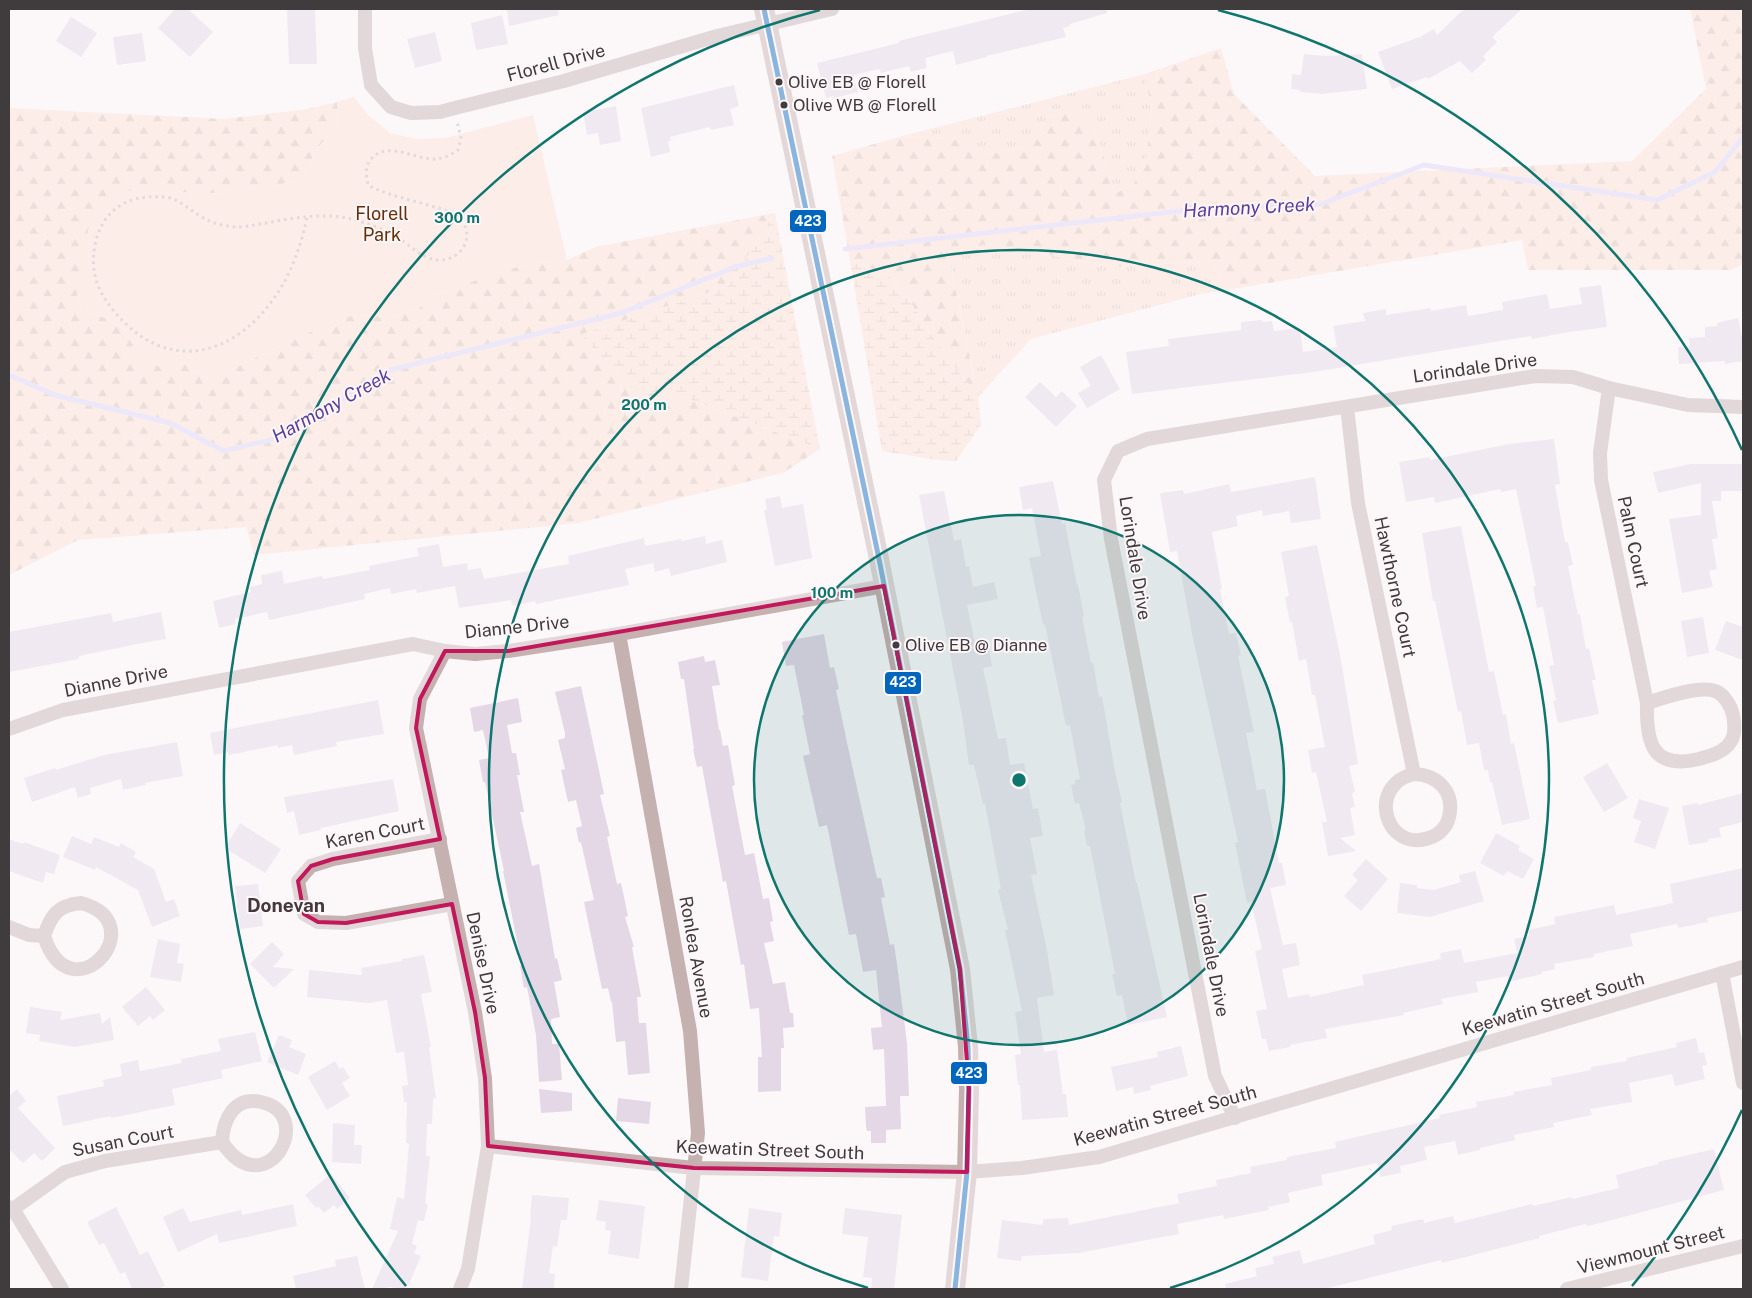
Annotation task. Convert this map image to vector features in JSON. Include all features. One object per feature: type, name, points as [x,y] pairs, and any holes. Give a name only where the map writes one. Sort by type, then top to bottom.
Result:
[{"type":"main road","points":[[766,16],[884,586],[960,969],[970,1089],[967,1172],[955,1289]]},
{"type":"street","name":"Florell Drive","points":[[365,9],[366,48],[371,84],[391,107],[411,113],[440,112],[564,81],[717,36],[766,16],[832,9]]},
{"type":"street","name":"Lorindale Drive","points":[[1235,1118],[1216,1076],[1111,539],[1104,480],[1118,451],[1147,439],[1535,376],[1573,377],[1609,388],[1688,405],[1743,407]]},
{"type":"street","name":"Palm Court","points":[[1609,388],[1600,453],[1601,480],[1647,704],[1650,741],[1657,754],[1666,760],[1679,762],[1716,754],[1728,746],[1734,738],[1735,724],[1732,710],[1723,696],[1715,691],[1686,692],[1647,704]]},
{"type":"street","name":"Hawthorne Court","points":[[1346,406],[1358,503],[1414,774]]},
{"type":"street","name":"Dianne Drive","points":[[9,729],[63,710],[413,644],[446,651],[475,654],[508,651],[619,634],[884,586]]},
{"type":"street","name":"Ronlea Avenue","points":[[619,634],[690,1031],[698,1133],[681,1289]]},
{"type":"street","name":"Denise Drive","points":[[446,651],[420,699],[416,728],[475,1012],[485,1078],[488,1146],[468,1269],[460,1289]]},
{"type":"street","points":[[1414,774],[1431,777],[1439,781],[1446,789],[1450,800],[1451,810],[1448,821],[1442,830],[1434,836],[1423,840],[1412,840],[1402,836],[1391,825],[1385,810],[1386,799],[1390,789],[1407,775],[1414,774]]},
{"type":"street","name":"Karen Court","points":[[440,839],[333,859],[312,866],[298,880],[304,914],[318,922],[346,923],[452,904]]},
{"type":"street","points":[[81,903],[92,906],[101,912],[111,931],[111,942],[103,957],[91,967],[80,969],[70,968],[56,960],[50,952],[44,936],[52,916],[70,904],[81,903]]},
{"type":"street","points":[[9,927],[29,935],[44,936]]},
{"type":"street","name":"Keewatin Street South","points":[[488,1146],[694,1168],[967,1172],[1022,1168],[1099,1157],[1743,967]]},
{"type":"street","points":[[1722,973],[1743,1083]]},
{"type":"street","points":[[260,1101],[271,1105],[279,1112],[287,1130],[284,1146],[275,1158],[266,1163],[256,1165],[245,1164],[236,1160],[222,1142],[225,1121],[231,1112],[244,1103],[260,1101]]},
{"type":"street","name":"Susan Court","points":[[11,1208],[65,1172],[105,1161],[222,1142]]},
{"type":"street","points":[[11,1208],[62,1289]]},
{"type":"street","name":"Viewmount Street","points":[[1568,1289],[1743,1246]]},
{"type":"path","points":[[307,218],[292,267],[280,290],[245,329],[227,342],[208,349],[185,352],[168,350],[142,338],[121,320],[104,300],[97,284],[92,262],[100,226],[113,210],[131,199],[151,196],[171,198],[212,223],[240,227],[294,218],[307,218],[345,218],[375,227],[396,237],[424,256],[438,261],[449,259],[459,254],[466,244],[467,231],[459,218],[447,210],[380,192],[368,185],[366,173],[368,162],[378,152],[389,151],[436,159],[449,156],[458,150],[460,138],[455,108]]},
{"type":"highlighted area","points":[[884,586],[960,969],[969,1089],[967,1172],[694,1168],[488,1146],[485,1078],[475,1012],[452,904],[346,923],[318,922],[304,914],[298,881],[311,866],[333,859],[440,839],[416,728],[420,699],[445,651],[508,651]]},
{"type":"green space","points":[[1690,9],[1743,9],[1743,264],[1731,270],[1528,270],[1522,240],[1227,290],[1211,261],[1113,267],[987,243],[949,257],[978,397],[930,333],[908,298],[888,274],[850,261],[832,156],[902,136],[949,138],[992,154],[1024,147],[1047,118],[1065,112],[1083,116],[1095,130],[1116,193],[1133,185],[1146,160],[1152,114],[1145,74],[1221,48],[1234,94],[1315,176],[1632,161],[1706,89]]},
{"type":"green space","points":[[1145,74],[1152,114],[1146,160],[1133,185],[1116,194],[1095,130],[1083,116],[1065,112],[1047,118],[1024,147],[992,154],[949,138],[902,136]]},
{"type":"green space","name":"Florell Park","points":[[354,97],[367,114],[390,133],[416,139],[445,138],[533,115],[567,260],[523,265],[482,278],[442,292],[416,310],[391,317],[357,315],[340,318],[208,380],[180,361],[158,366],[143,363],[126,331],[108,319],[88,311],[77,301],[77,284],[91,216],[102,204],[121,192],[159,188],[200,195],[303,181],[314,153],[339,122],[337,102]]},
{"type":"green space","points":[[337,102],[339,122],[314,153],[303,181],[200,195],[159,188],[88,311],[108,319],[126,331],[134,347],[158,366],[180,361],[208,380],[340,318],[357,315],[391,317],[416,310],[442,292],[523,265],[567,260],[595,247],[775,213],[728,286],[580,335],[635,391],[684,397],[820,449],[783,473],[578,523],[254,555],[246,527],[78,540],[9,575],[9,108],[224,119],[308,109]]},
{"type":"green space","points":[[775,213],[820,449],[684,397],[635,391],[580,335],[728,286]]},
{"type":"green space","points":[[987,243],[1113,267],[1211,261],[1227,290],[1201,294],[1031,339],[978,397],[949,256]]},
{"type":"green space","points":[[850,261],[888,274],[908,298],[930,333],[978,397],[981,425],[956,461],[937,460],[882,451]]},
{"type":"building","points":[[175,9],[188,9],[213,32],[190,57],[158,28]]},
{"type":"building","points":[[287,9],[315,9],[317,64],[289,64]]},
{"type":"building","points":[[507,9],[558,9],[559,15],[509,26]]},
{"type":"building","points":[[1030,9],[1107,9],[1107,13],[1070,24],[1070,26],[1063,28],[1066,37],[956,65],[953,51],[925,58],[927,68],[911,72],[909,66],[881,73],[879,69],[853,75],[858,92],[826,98],[817,63]]},
{"type":"building","points":[[1464,9],[1522,9],[1492,37],[1497,42],[1483,56],[1486,60],[1472,73],[1460,61],[1428,79],[1427,77],[1392,89],[1378,52],[1420,37],[1434,29],[1437,35]]},
{"type":"building","points":[[502,15],[508,44],[476,50],[471,23]]},
{"type":"building","points":[[71,17],[97,33],[81,57],[56,41]]},
{"type":"building","points":[[435,32],[442,61],[415,68],[407,39]]},
{"type":"building","points":[[142,33],[146,61],[117,65],[113,37]]},
{"type":"building","points":[[1304,54],[1326,56],[1362,54],[1367,89],[1322,94],[1300,92],[1300,90],[1291,89],[1292,74],[1301,75]]},
{"type":"building","points":[[734,85],[739,106],[730,109],[734,125],[711,130],[710,127],[670,137],[671,141],[668,141],[670,152],[651,157],[641,108]]},
{"type":"building","points":[[616,106],[621,141],[600,145],[598,133],[587,135],[583,112]]},
{"type":"building","points":[[1601,285],[1607,327],[1532,339],[1531,336],[1314,372],[1132,394],[1126,352],[1169,346],[1168,339],[1241,330],[1241,322],[1272,321],[1274,331],[1300,328],[1303,352],[1337,347],[1333,326],[1365,321],[1363,313],[1386,309],[1386,315],[1431,308],[1431,311],[1466,305],[1468,316],[1503,310],[1502,302],[1547,294],[1550,309],[1582,304],[1579,288]]},
{"type":"building","points":[[1738,318],[1743,344],[1743,361],[1725,364],[1725,361],[1679,364],[1678,347],[1690,346],[1689,338],[1705,337],[1705,327],[1717,326],[1717,323]]},
{"type":"building","points":[[1101,355],[1120,389],[1087,408],[1078,393],[1091,386],[1080,367]]},
{"type":"building","points":[[1040,382],[1056,397],[1062,391],[1077,406],[1056,427],[1025,397]]},
{"type":"building","points":[[1554,439],[1560,484],[1555,485],[1565,542],[1568,542],[1573,565],[1568,566],[1578,615],[1580,614],[1586,649],[1589,648],[1596,680],[1592,680],[1599,714],[1558,723],[1553,701],[1556,700],[1549,666],[1554,665],[1543,607],[1537,608],[1533,586],[1536,586],[1516,489],[1501,492],[1500,489],[1435,503],[1434,497],[1406,502],[1399,462],[1430,457],[1430,460],[1509,444]]},
{"type":"building","points":[[1691,464],[1743,464],[1743,491],[1721,491],[1721,501],[1712,501],[1718,538],[1712,539],[1717,569],[1709,571],[1713,587],[1682,593],[1669,519],[1701,515],[1701,483],[1658,493],[1653,472]]},
{"type":"building","points":[[1315,477],[1321,519],[1291,523],[1289,511],[1263,516],[1262,510],[1236,516],[1238,526],[1212,532],[1229,634],[1236,633],[1241,655],[1238,656],[1254,732],[1246,733],[1257,790],[1265,789],[1279,863],[1282,863],[1286,885],[1270,888],[1283,945],[1296,943],[1300,965],[1282,969],[1288,998],[1309,994],[1310,997],[1364,985],[1362,975],[1441,959],[1440,953],[1461,949],[1464,963],[1517,953],[1514,939],[1529,936],[1529,930],[1555,924],[1554,917],[1614,905],[1616,915],[1673,903],[1670,884],[1743,868],[1743,911],[1707,918],[1708,922],[1678,928],[1677,924],[1630,934],[1633,946],[1594,954],[1594,957],[1554,964],[1555,969],[1508,982],[1508,976],[1476,982],[1478,992],[1441,999],[1443,1004],[1403,1013],[1404,1015],[1325,1029],[1327,1038],[1269,1051],[1266,1039],[1262,1039],[1256,1011],[1267,1009],[1255,951],[1262,949],[1251,902],[1247,903],[1235,843],[1238,842],[1192,634],[1177,551],[1170,552],[1160,493],[1183,490],[1184,494],[1229,484],[1231,492]]},
{"type":"building","points":[[1053,481],[1062,524],[1065,523],[1078,585],[1091,663],[1093,662],[1099,697],[1102,696],[1136,883],[1167,1017],[1128,1025],[1122,995],[1117,996],[1112,974],[1115,974],[1090,846],[1087,846],[1084,830],[1086,830],[1079,803],[1075,804],[1071,785],[1075,784],[1075,780],[1080,779],[1070,725],[1066,726],[1029,558],[1041,556],[1032,508],[1023,510],[1019,487]]},
{"type":"building","points":[[944,491],[954,541],[961,539],[966,567],[969,566],[973,587],[994,582],[998,599],[967,605],[976,647],[988,645],[992,666],[983,668],[998,739],[1006,738],[1010,765],[1024,763],[1033,809],[1038,808],[1043,836],[1030,838],[1037,874],[1031,875],[1047,950],[1054,995],[1037,998],[1044,1052],[1057,1050],[1063,1094],[1066,1094],[1068,1117],[1022,1120],[1020,1085],[1018,1086],[1015,1055],[1021,1054],[1015,1012],[1022,1011],[1005,930],[1008,930],[998,890],[1001,889],[985,804],[983,804],[974,765],[969,765],[963,721],[919,495]]},
{"type":"building","points":[[780,496],[782,508],[803,504],[812,558],[775,566],[764,510],[767,510],[765,499]]},
{"type":"building","points":[[1461,526],[1489,672],[1494,671],[1503,715],[1506,714],[1511,744],[1514,743],[1530,819],[1502,825],[1492,782],[1490,782],[1488,770],[1484,770],[1479,743],[1467,745],[1461,711],[1458,712],[1435,601],[1433,601],[1422,533]]},
{"type":"building","points":[[705,536],[706,544],[722,540],[727,562],[671,576],[669,568],[655,572],[653,563],[625,569],[629,585],[536,604],[535,601],[513,606],[511,600],[459,608],[455,586],[417,593],[416,589],[391,594],[390,588],[364,594],[365,599],[269,620],[267,612],[235,619],[236,624],[219,628],[213,601],[251,592],[250,587],[262,584],[261,575],[282,571],[284,584],[322,576],[323,579],[370,570],[369,566],[419,556],[417,548],[439,544],[443,567],[467,563],[468,570],[481,568],[484,579],[569,564],[568,556],[644,538],[645,546]]},
{"type":"building","points":[[1317,545],[1341,660],[1358,764],[1349,766],[1355,792],[1352,793],[1355,807],[1350,808],[1355,835],[1340,838],[1356,851],[1328,856],[1322,822],[1327,822],[1316,772],[1312,773],[1308,750],[1325,747],[1315,695],[1312,695],[1306,659],[1299,661],[1292,622],[1290,623],[1285,597],[1289,596],[1281,552]]},
{"type":"building","points":[[161,612],[166,639],[79,656],[79,659],[9,672],[9,632],[111,613],[113,622]]},
{"type":"building","points":[[1703,617],[1709,653],[1687,657],[1681,621]]},
{"type":"building","points":[[1726,621],[1743,627],[1743,660],[1715,650]]},
{"type":"building","points":[[824,634],[830,668],[834,667],[839,689],[836,690],[877,878],[881,878],[885,897],[881,898],[890,945],[894,944],[907,1043],[909,1096],[900,1096],[901,1129],[886,1130],[886,1143],[871,1143],[871,1131],[867,1131],[866,1127],[865,1107],[886,1106],[884,1049],[873,1050],[871,1028],[882,1027],[876,970],[863,972],[856,934],[849,935],[827,825],[819,827],[803,756],[810,754],[794,665],[786,666],[782,642]]},
{"type":"building","points":[[704,656],[705,662],[715,660],[720,685],[712,686],[723,746],[728,745],[735,785],[732,786],[745,855],[754,853],[763,899],[769,898],[773,921],[770,922],[774,941],[764,943],[773,984],[785,982],[790,1013],[793,1013],[794,1027],[783,1028],[784,1048],[781,1048],[781,1091],[758,1092],[758,1057],[762,1057],[759,1008],[750,1009],[744,964],[741,965],[726,881],[723,882],[702,766],[697,767],[693,749],[684,679],[681,679],[678,662]]},
{"type":"building","points":[[581,686],[604,794],[600,795],[610,836],[607,837],[617,884],[621,883],[628,916],[625,917],[634,947],[632,947],[641,997],[637,997],[639,1023],[646,1023],[650,1073],[628,1075],[625,1041],[616,1042],[612,1002],[608,988],[602,989],[584,902],[594,900],[576,828],[582,826],[576,800],[568,802],[561,770],[565,769],[558,740],[565,738],[565,733],[555,692]]},
{"type":"building","points":[[518,698],[522,722],[507,725],[512,753],[516,753],[520,775],[517,775],[524,812],[520,812],[532,866],[539,864],[555,959],[557,958],[562,980],[554,982],[560,1017],[551,1019],[552,1044],[559,1044],[562,1080],[539,1082],[536,1035],[527,987],[524,988],[520,966],[522,966],[504,871],[479,760],[489,758],[483,730],[474,732],[470,708]]},
{"type":"building","points":[[378,700],[384,734],[336,742],[337,746],[294,755],[292,745],[278,748],[278,745],[229,755],[228,752],[214,755],[210,733]]},
{"type":"building","points":[[177,742],[183,776],[145,783],[146,785],[123,790],[121,779],[90,788],[91,794],[78,798],[75,787],[32,802],[24,778],[104,755]]},
{"type":"building","points":[[1607,763],[1628,798],[1604,812],[1583,777]]},
{"type":"building","points":[[393,779],[399,811],[321,828],[321,830],[299,835],[294,811],[287,813],[284,797]]},
{"type":"building","points":[[1743,793],[1743,822],[1719,828],[1721,837],[1708,839],[1708,842],[1689,845],[1682,806],[1698,803],[1698,805]]},
{"type":"building","points":[[1639,799],[1669,808],[1655,849],[1634,842],[1641,821],[1633,818]]},
{"type":"building","points":[[240,823],[281,849],[265,873],[225,848]]},
{"type":"building","points":[[1496,833],[1520,846],[1518,850],[1534,859],[1523,879],[1507,871],[1504,876],[1480,863]]},
{"type":"building","points":[[72,836],[91,844],[94,837],[119,847],[121,843],[136,852],[133,857],[154,869],[166,902],[174,899],[180,916],[152,927],[138,890],[96,867],[95,870],[63,857]]},
{"type":"building","points":[[9,839],[23,844],[24,842],[60,855],[54,874],[46,872],[43,883],[9,871]]},
{"type":"building","points":[[1366,859],[1388,879],[1361,911],[1344,896],[1358,880],[1352,875]]},
{"type":"building","points":[[1475,871],[1484,901],[1430,917],[1397,913],[1400,883],[1434,890],[1461,882],[1459,875]]},
{"type":"building","points":[[258,884],[263,926],[240,929],[235,886]]},
{"type":"building","points":[[158,939],[180,944],[177,963],[184,964],[181,982],[150,977]]},
{"type":"building","points":[[272,942],[284,954],[273,967],[294,969],[274,988],[250,964]]},
{"type":"building","points":[[424,955],[432,992],[421,994],[431,1047],[429,1047],[436,1098],[433,1099],[432,1124],[427,1124],[426,1156],[430,1156],[425,1204],[428,1204],[424,1221],[418,1220],[412,1244],[417,1246],[414,1253],[421,1256],[409,1284],[404,1289],[392,1287],[372,1289],[398,1231],[390,1229],[397,1197],[404,1199],[409,1144],[406,1143],[407,1102],[404,1102],[402,1086],[408,1085],[404,1052],[396,1053],[387,1000],[369,1003],[307,997],[309,970],[362,975],[361,968]]},
{"type":"building","points":[[146,987],[165,1010],[153,1020],[150,1016],[138,1026],[122,1007]]},
{"type":"building","points":[[30,1007],[62,1012],[60,1020],[100,1013],[102,1024],[110,1017],[114,1040],[75,1047],[39,1041],[40,1035],[26,1033]]},
{"type":"building","points":[[255,1032],[262,1061],[221,1070],[223,1078],[172,1089],[175,1105],[63,1126],[57,1096],[104,1086],[103,1080],[122,1076],[120,1064],[138,1060],[140,1071],[182,1063],[181,1059],[221,1051],[218,1039]]},
{"type":"building","points":[[279,1035],[292,1040],[289,1047],[306,1054],[298,1075],[267,1062]]},
{"type":"building","points":[[1696,1038],[1699,1053],[1704,1052],[1707,1065],[1702,1066],[1705,1079],[1675,1086],[1672,1074],[1629,1083],[1632,1102],[1590,1109],[1592,1115],[1553,1123],[1554,1127],[1514,1135],[1515,1140],[1458,1155],[1455,1141],[1424,1147],[1427,1160],[1400,1166],[1401,1173],[1380,1177],[1377,1163],[1321,1175],[1323,1185],[1288,1193],[1290,1202],[1268,1207],[1269,1210],[1224,1219],[1223,1215],[1177,1224],[1179,1234],[1078,1253],[1022,1256],[1021,1261],[997,1258],[1002,1220],[1043,1225],[1043,1219],[1068,1218],[1069,1225],[1179,1203],[1177,1194],[1217,1186],[1216,1180],[1251,1173],[1250,1167],[1287,1160],[1287,1157],[1336,1148],[1335,1142],[1440,1118],[1439,1115],[1477,1107],[1476,1102],[1514,1095],[1513,1092],[1552,1085],[1551,1078],[1591,1070],[1591,1067],[1627,1061],[1626,1058],[1677,1047],[1676,1043]]},
{"type":"building","points":[[1181,1046],[1188,1076],[1150,1086],[1151,1090],[1134,1094],[1133,1087],[1116,1091],[1111,1067],[1158,1057],[1157,1052]]},
{"type":"building","points":[[335,1061],[340,1069],[343,1067],[350,1078],[342,1083],[350,1096],[327,1110],[308,1077]]},
{"type":"building","points":[[17,1089],[26,1101],[18,1108],[55,1148],[42,1161],[34,1153],[23,1163],[9,1149],[9,1096]]},
{"type":"building","points":[[539,1089],[572,1093],[572,1111],[541,1113]]},
{"type":"building","points":[[618,1098],[651,1102],[649,1124],[616,1121]]},
{"type":"building","points":[[333,1123],[355,1125],[354,1145],[362,1145],[361,1164],[332,1162]]},
{"type":"building","points":[[1714,1149],[1724,1190],[1605,1222],[1587,1226],[1586,1224],[1539,1236],[1540,1238],[1442,1263],[1441,1260],[1324,1289],[1226,1289],[1225,1284],[1257,1276],[1255,1268],[1274,1264],[1272,1257],[1300,1250],[1303,1264],[1375,1244],[1373,1235],[1392,1230],[1391,1226],[1423,1219],[1424,1223],[1453,1216],[1455,1223],[1532,1204],[1533,1206],[1571,1197],[1572,1199],[1619,1188],[1616,1175],[1658,1164],[1658,1162]]},
{"type":"building","points":[[331,1174],[350,1198],[337,1209],[334,1205],[324,1213],[318,1206],[316,1208],[305,1195]]},
{"type":"building","points":[[532,1195],[569,1198],[567,1220],[561,1220],[557,1247],[553,1246],[549,1273],[555,1274],[554,1289],[522,1289]]},
{"type":"building","points":[[599,1200],[645,1206],[639,1259],[608,1254],[611,1231],[605,1230],[606,1222],[596,1220]]},
{"type":"building","points":[[293,1204],[297,1226],[219,1243],[217,1234],[178,1252],[163,1217],[183,1208],[190,1222],[241,1210],[242,1215]]},
{"type":"building","points":[[116,1207],[140,1255],[148,1251],[165,1286],[157,1289],[132,1289],[125,1272],[120,1274],[104,1243],[99,1245],[87,1222]]},
{"type":"building","points":[[749,1208],[782,1213],[779,1237],[774,1236],[768,1281],[741,1277]]},
{"type":"building","points":[[845,1208],[902,1215],[894,1289],[871,1289],[872,1278],[863,1277],[868,1237],[842,1234]]},
{"type":"building","points":[[357,1256],[365,1289],[296,1289],[293,1276],[336,1266],[335,1260]]},
{"type":"waterway","name":"Harmony Creek","points":[[845,249],[1206,208],[1321,204],[1424,165],[1657,200],[1715,172],[1743,137]]},
{"type":"waterway","name":"Harmony Creek","points":[[9,377],[12,376],[55,395],[170,423],[224,451],[278,438],[390,370],[621,313],[735,267],[772,258]]},
{"type":"transit line","name":"423","points":[[764,9],[879,559],[960,969],[968,1047],[969,1089],[967,1172],[955,1289]]},
{"type":"place","name":"Olive EB @ Florell","points":[[779,82]]},
{"type":"place","name":"Olive WB @ Florell","points":[[784,105]]},
{"type":"place","name":"Olive EB @ Dianne","points":[[896,645]]},
{"type":"district","name":"Donevan","points":[[286,905]]}]
